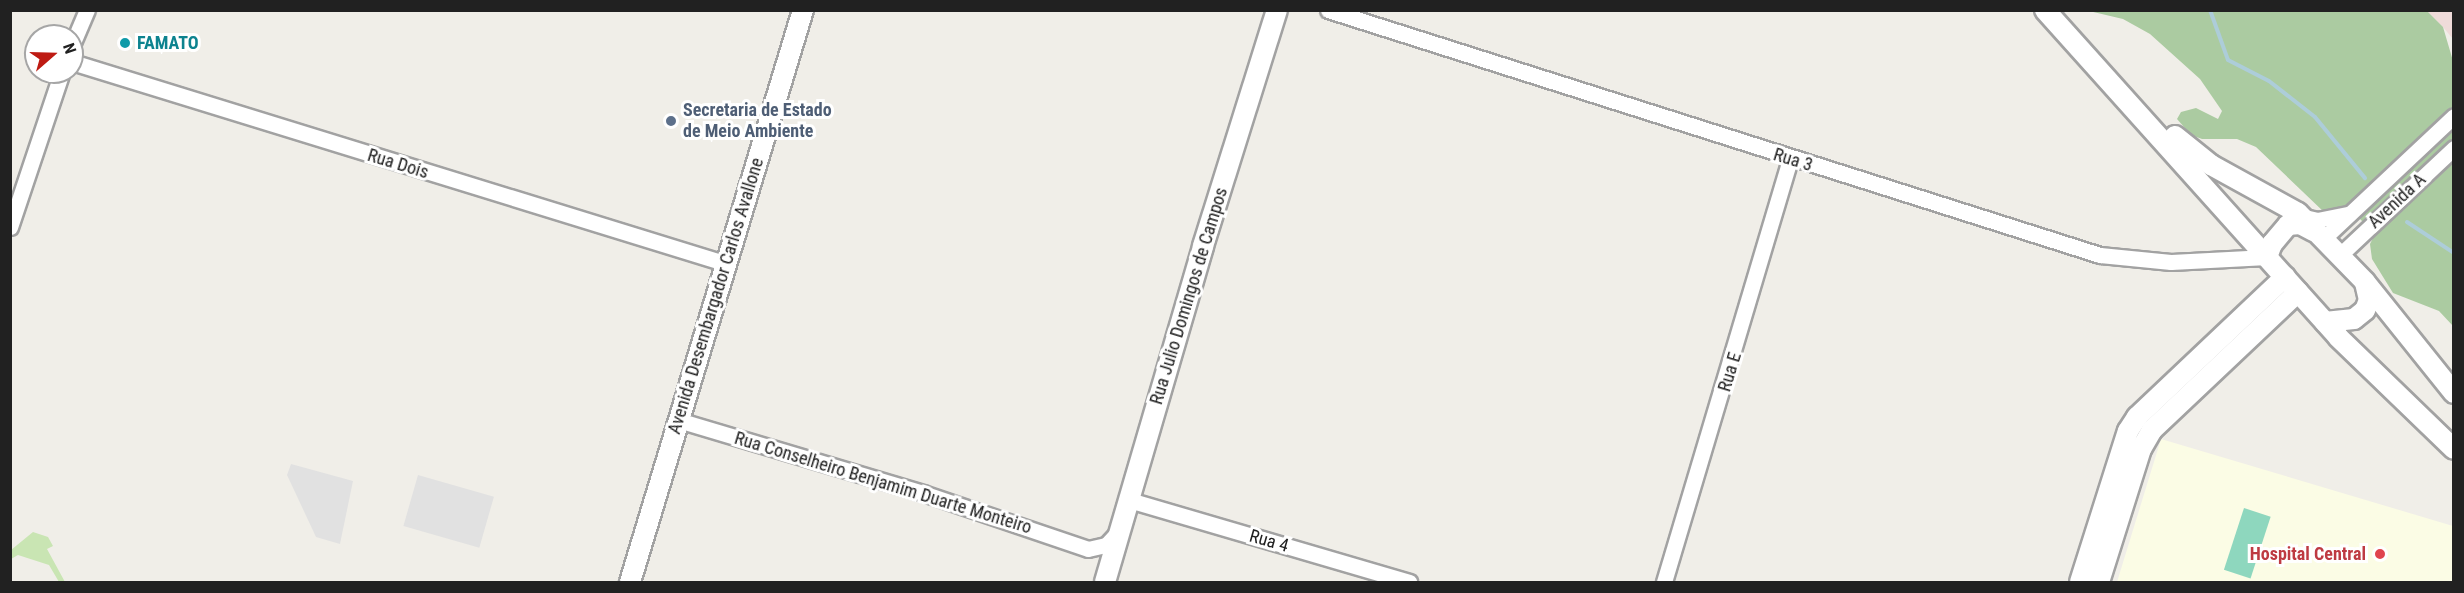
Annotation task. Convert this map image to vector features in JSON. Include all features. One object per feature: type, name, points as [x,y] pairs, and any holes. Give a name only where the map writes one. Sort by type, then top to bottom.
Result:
[{"type":"street","points":[[81,24],[87,10]]},
{"type":"street","name":"Avenida Desembargador Carlos Avallone","points":[[630,582],[724,263],[803,10]]},
{"type":"street","name":"Rua Julio Domingos de Campos","points":[[1106,581],[1277,10]]},
{"type":"street","name":"Rua 3","points":[[1328,10],[1790,159],[2100,255],[2171,262],[2267,257]]},
{"type":"street","points":[[2045,10],[2325,322],[2454,449]]},
{"type":"street","points":[[2058,10],[2187,147],[2300,216],[2323,236],[2366,282],[2454,393]]},
{"type":"street","name":"Rua Dois","points":[[84,66],[724,263]]},
{"type":"street","points":[[10,227],[58,84]]},
{"type":"street","name":"Avenida A","points":[[2323,236],[2454,116]]},
{"type":"street","name":"Avenida A","points":[[2341,254],[2454,148]]},
{"type":"street","name":"Rua E","points":[[1664,582],[1790,159]]},
{"type":"street","name":"Avenida A","points":[[2300,216],[2317,220],[2349,214]]},
{"type":"street","points":[[2267,257],[2272,243],[2288,225],[2300,224],[2323,236]]},
{"type":"street","points":[[2325,322],[2354,319],[2365,310],[2369,300],[2366,282]]},
{"type":"street","points":[[2080,582],[2133,424],[2163,390],[2291,284]]},
{"type":"street","points":[[2099,582],[2141,448],[2152,430],[2291,284]]},
{"type":"street","name":"Rua Conselheiro Benjamim Duarte Monteiro","points":[[678,420],[923,493],[1088,549]]},
{"type":"street","name":"Rua 4","points":[[1129,500],[1409,582]]},
{"type":"street","points":[[1106,581],[1098,560],[1088,549],[1106,545],[1120,530]]},
{"type":"shaded area","points":[[2427,11],[2453,11],[2453,39],[2443,27]]},
{"type":"shaded area","points":[[2161,439],[2453,526],[2453,582],[2117,582]]},
{"type":"shaded area","points":[[291,464],[353,481],[340,544],[316,537],[287,475]]},
{"type":"shaded area","points":[[418,475],[494,497],[479,548],[403,526]]},
{"type":"green space","points":[[2089,11],[2427,11],[2443,27],[2453,61],[2453,326],[2439,311],[2393,293],[2372,259],[2370,244],[2375,234],[2357,216],[2325,213],[2256,147],[2237,139],[2202,139],[2191,135],[2177,119],[2181,112],[2196,108],[2218,119],[2222,111],[2200,79],[2150,34],[2123,19]]},
{"type":"green space","points":[[2244,508],[2271,517],[2251,578],[2224,570]]},
{"type":"green space","points":[[33,532],[48,537],[53,546],[47,549],[65,582],[59,582],[49,565],[18,555],[11,559],[11,550]]},
{"type":"waterway","points":[[2210,10],[2228,60],[2269,81],[2315,117],[2365,178]]},
{"type":"waterway","points":[[2407,222],[2454,253]]},
{"type":"place","name":"FAMATO","points":[[125,43]]},
{"type":"place","name":"Secretaria de Estado de Meio Ambiente","points":[[671,121]]},
{"type":"place","name":"Hospital Central","points":[[2380,554]]}]
